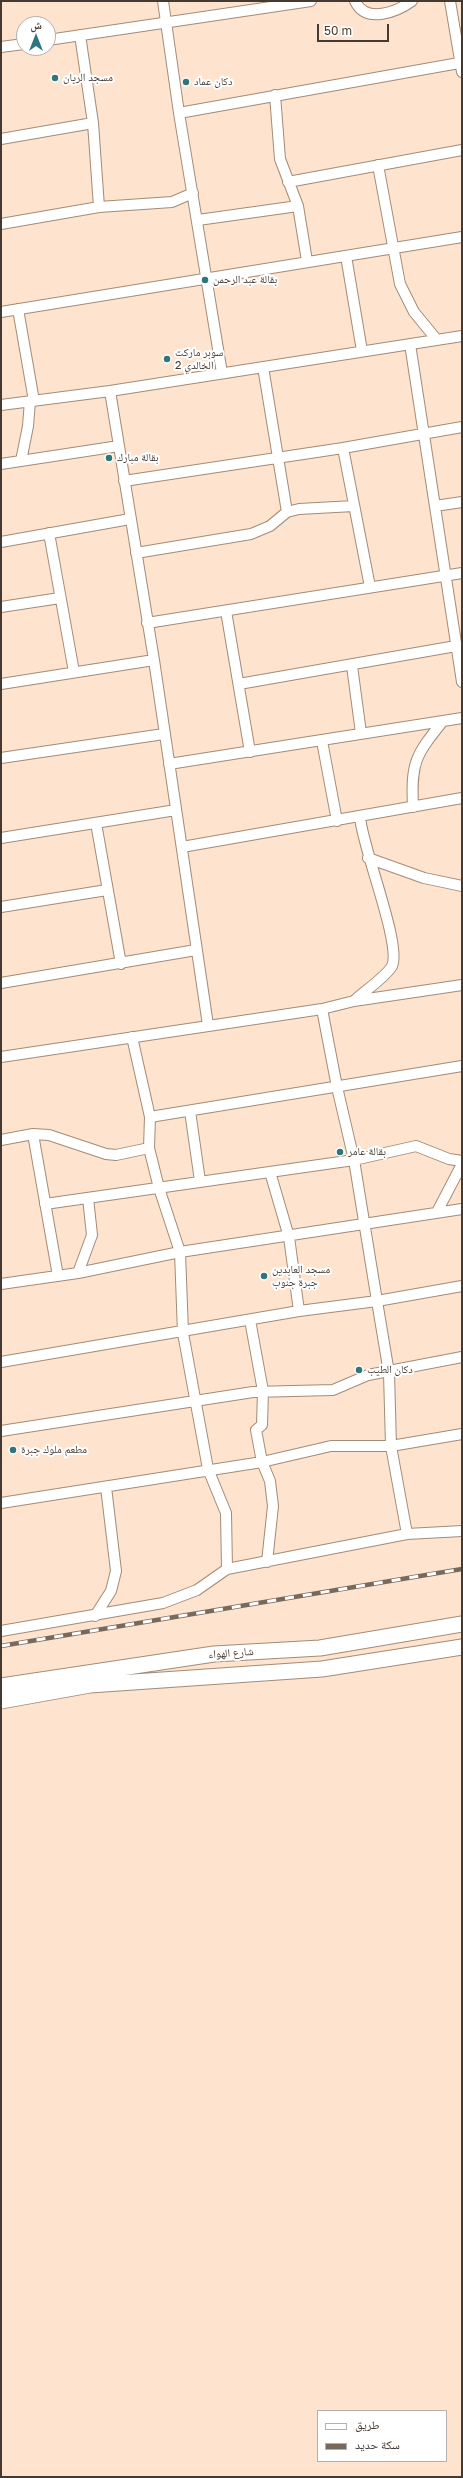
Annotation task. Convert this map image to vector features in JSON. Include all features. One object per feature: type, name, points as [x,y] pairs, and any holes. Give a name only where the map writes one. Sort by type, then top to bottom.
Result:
[{"type":"highway","name":"شارع الهواء","points":[[5,1683],[214,1654],[320,1648],[462,1624]]},
{"type":"highway","name":"شارع الهواء","points":[[1,1701],[90,1685],[322,1669],[462,1647]]},
{"type":"street","points":[[163,1],[179,113],[208,280],[222,373]]},
{"type":"street","points":[[56,39],[167,21],[183,21],[311,1]]},
{"type":"street","points":[[355,1],[366,12],[378,14],[390,13],[412,1]]},
{"type":"street","points":[[179,113],[275,95],[461,67],[450,1]]},
{"type":"street","points":[[80,35],[93,123],[99,207]]},
{"type":"street","points":[[1,47],[16,45]]},
{"type":"street","points":[[275,95],[280,159],[298,206],[307,261]]},
{"type":"street","points":[[1,139],[93,123]]},
{"type":"street","points":[[288,182],[462,150]]},
{"type":"street","points":[[378,165],[392,248],[403,293],[414,312],[438,340]]},
{"type":"street","points":[[1,224],[99,207],[172,202],[193,193]]},
{"type":"street","points":[[198,220],[298,206]]},
{"type":"street","points":[[1,312],[208,280],[307,261],[462,237]]},
{"type":"street","points":[[346,256],[362,350]]},
{"type":"street","points":[[18,309],[32,401],[21,461]]},
{"type":"street","points":[[1,405],[110,390],[263,367],[362,350],[462,336]]},
{"type":"street","points":[[410,344],[422,433],[435,506],[462,682]]},
{"type":"street","points":[[263,367],[287,512]]},
{"type":"street","points":[[110,390],[154,660],[208,1025]]},
{"type":"street","points":[[124,481],[343,448],[462,427]]},
{"type":"street","points":[[1,464],[119,446]]},
{"type":"street","points":[[343,448],[370,587]]},
{"type":"street","points":[[435,506],[462,502]]},
{"type":"street","points":[[136,553],[251,534],[270,526],[287,512],[313,507],[354,506]]},
{"type":"street","points":[[1,542],[130,519]]},
{"type":"street","points":[[49,533],[74,672]]},
{"type":"street","points":[[147,623],[462,573]]},
{"type":"street","points":[[1,607],[60,598]]},
{"type":"street","points":[[226,611],[250,752]]},
{"type":"street","points":[[239,684],[352,666],[456,646]]},
{"type":"street","points":[[1,684],[154,660]]},
{"type":"street","points":[[352,666],[361,733]]},
{"type":"street","points":[[169,764],[462,718]]},
{"type":"street","points":[[413,807],[412,782],[415,763],[421,751],[443,721]]},
{"type":"street","points":[[1,758],[164,734]]},
{"type":"street","points":[[322,741],[337,821]]},
{"type":"street","points":[[182,847],[462,798]]},
{"type":"street","points":[[1,838],[176,810]]},
{"type":"street","points":[[354,1001],[387,971],[393,961],[392,944],[382,901],[361,833],[360,817]]},
{"type":"street","points":[[96,823],[121,964]]},
{"type":"street","points":[[368,858],[424,878],[462,886]]},
{"type":"street","points":[[1,907],[107,890]]},
{"type":"street","points":[[1,983],[121,964],[196,950]]},
{"type":"street","points":[[1,1058],[208,1025],[322,1009],[354,1001],[462,985]]},
{"type":"street","points":[[322,1009],[337,1087],[354,1160],[389,1373],[391,1446],[407,1534]]},
{"type":"street","points":[[132,1037],[150,1117],[149,1148],[159,1188],[180,1252],[183,1332],[194,1401],[208,1469],[226,1513],[227,1569]]},
{"type":"street","points":[[150,1117],[462,1066]]},
{"type":"street","points":[[190,1111],[200,1181]]},
{"type":"street","points":[[1,1140],[33,1134],[49,1135],[106,1154],[124,1155],[149,1148]]},
{"type":"street","points":[[33,1134],[58,1276]]},
{"type":"street","points":[[45,1204],[354,1160],[416,1146],[453,1160],[462,1161]]},
{"type":"street","points":[[437,1212],[462,1164]]},
{"type":"street","points":[[270,1172],[289,1237],[299,1311]]},
{"type":"street","points":[[78,1273],[92,1235],[88,1198]]},
{"type":"street","points":[[1,1284],[78,1273],[180,1252],[289,1237],[462,1209]]},
{"type":"street","points":[[1,1362],[299,1311],[377,1301],[462,1286]]},
{"type":"street","points":[[250,1320],[263,1391],[262,1425],[256,1430],[262,1462],[270,1482],[273,1506],[267,1562]]},
{"type":"street","points":[[1,1431],[263,1391],[304,1392],[333,1390],[368,1375],[389,1373],[395,1369],[462,1357]]},
{"type":"street","points":[[1,1503],[106,1487],[208,1469],[262,1462],[331,1446],[391,1446],[462,1434]]},
{"type":"street","points":[[95,1616],[111,1591],[116,1571],[106,1487]]},
{"type":"street","points":[[1,1631],[95,1616],[182,1597],[197,1590],[227,1569],[407,1534],[462,1531]]},
{"type":"railway","points":[[1,1646],[462,1569]]},
{"type":"place","name":"مسجد الريان","points":[[55,78]]},
{"type":"place","name":"دكان عماد","points":[[186,82]]},
{"type":"place","name":"بقالة عبد الرحمن","points":[[205,280]]},
{"type":"place","name":"سوبر ماركت الخالدي 2","points":[[167,359]]},
{"type":"place","name":"بقالة مبارك","points":[[109,458]]},
{"type":"place","name":"بقالة عامر","points":[[340,1152]]},
{"type":"place","name":"مسجد العابدين جبرة جنوب","points":[[264,1276]]},
{"type":"place","name":"دكان الطيب","points":[[359,1370]]},
{"type":"place","name":"مطعم ملوك جبرة","points":[[13,1450]]}]
